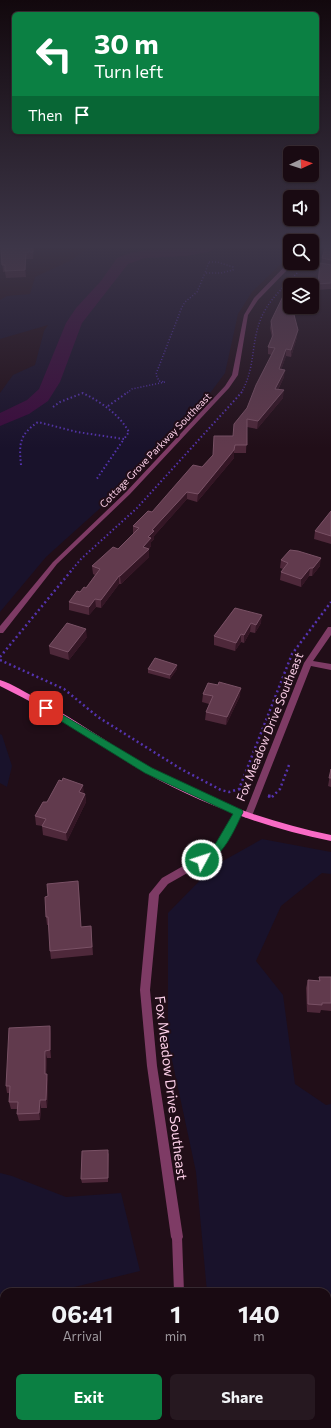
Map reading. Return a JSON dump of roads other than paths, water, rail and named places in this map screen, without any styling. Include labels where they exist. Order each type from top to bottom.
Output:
[{"type":"main road","points":[[0,683],[21,693],[84,730],[148,771],[243,814],[297,830],[331,838]]},
{"type":"street","name":"Cottage Grove Parkway Southeast","points":[[0,631],[55,563],[128,493],[227,387],[235,375],[246,315]]},
{"type":"street","name":"Fox Meadow Drive Southeast","points":[[177,1237],[152,1066],[145,990],[154,894],[165,881],[202,860],[220,845],[243,814],[308,663],[331,629]]},
{"type":"street","points":[[308,663],[331,667]]},
{"type":"lane","points":[[177,1237],[179,1288]]},
{"type":"waterway","points":[[0,420],[28,407],[42,397],[52,382],[74,323],[80,315]]}]
